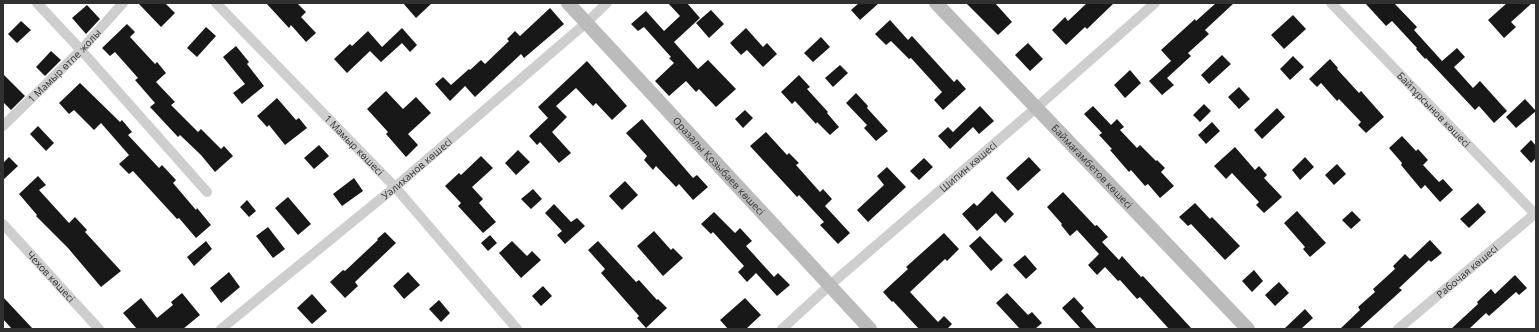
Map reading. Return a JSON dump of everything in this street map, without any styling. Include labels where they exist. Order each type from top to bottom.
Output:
[{"type":"main road","name":"Оразалы Қозыбаев көшесі","points":[[568,3],[870,329]]},
{"type":"main road","name":"Баймағамбетов көшесі","points":[[936,3],[1248,329]]},
{"type":"street","points":[[37,3],[81,50],[207,192]]},
{"type":"street","name":"1 Мамыр өтпе жолы","points":[[3,126],[81,50],[123,3]]},
{"type":"street","name":"1 Мамыр көшесі","points":[[216,3],[395,187],[517,329]]},
{"type":"street","name":"Уәлиханов көшесі","points":[[222,329],[395,187],[586,23],[607,3]]},
{"type":"street","name":"Шипин көшесі","points":[[782,329],[830,285],[1036,108],[1155,3]]},
{"type":"street","name":"Байтұрсынов көшесі","points":[[1332,3],[1536,214]]},
{"type":"street","name":"Рабочая көшесі","points":[[1398,329],[1536,214]]},
{"type":"street","name":"Чехов көшесі","points":[[3,224],[99,329]]},
{"type":"building","points":[[138,3],[165,3],[175,13],[161,27]]},
{"type":"building","points":[[266,3],[297,3],[306,12],[301,17],[316,33],[306,42],[291,25],[289,28]]},
{"type":"building","points":[[403,3],[432,3],[416,18]]},
{"type":"building","points":[[668,3],[687,3],[700,18],[674,42],[698,69],[708,60],[736,89],[716,107],[699,89],[696,92],[686,81],[669,96],[655,81],[674,63],[669,58],[671,57],[644,27],[638,31],[631,24],[646,11],[664,31],[680,16]]},
{"type":"building","points":[[859,3],[879,3],[860,20],[851,10]]},
{"type":"building","points":[[966,3],[995,3],[1012,22],[998,35]]},
{"type":"building","points":[[1087,3],[1114,3],[1087,29],[1085,27],[1066,45],[1052,30],[1065,17],[1068,21]]},
{"type":"building","points":[[1216,3],[1234,3],[1205,30],[1209,34],[1188,53],[1191,56],[1167,78],[1174,85],[1162,95],[1149,81],[1171,61],[1161,50],[1195,19],[1196,21]]},
{"type":"building","points":[[1365,3],[1394,3],[1417,27],[1414,30],[1442,61],[1457,48],[1465,57],[1454,67],[1473,88],[1480,81],[1507,111],[1494,123],[1479,106],[1475,110],[1426,58],[1425,59],[1392,21],[1386,26]]},
{"type":"building","points":[[1507,3],[1532,3],[1511,22],[1516,27],[1504,38],[1488,20]]},
{"type":"building","points":[[87,5],[100,19],[86,34],[72,18]]},
{"type":"building","points":[[550,8],[564,24],[524,58],[521,54],[475,97],[465,86],[450,101],[435,84],[443,77],[451,85],[481,60],[485,64],[509,41],[507,39],[515,31],[520,36]]},
{"type":"building","points":[[711,10],[724,24],[709,38],[696,23]]},
{"type":"building","points":[[1293,15],[1306,29],[1284,49],[1271,35]]},
{"type":"building","points":[[890,20],[908,40],[912,36],[954,82],[957,79],[966,89],[943,110],[934,100],[942,92],[911,58],[909,59],[891,41],[886,45],[875,34]]},
{"type":"building","points":[[21,21],[31,30],[17,43],[8,34]]},
{"type":"building","points":[[127,24],[135,32],[130,37],[155,64],[157,62],[166,73],[156,82],[175,102],[171,105],[198,132],[201,129],[221,149],[224,146],[233,156],[215,172],[201,155],[180,135],[178,137],[150,107],[155,103],[135,80],[138,78],[115,52],[110,56],[102,48]]},
{"type":"building","points":[[206,27],[216,36],[197,57],[187,48]]},
{"type":"building","points":[[402,28],[417,45],[410,52],[402,43],[381,62],[370,51],[347,73],[334,59],[350,44],[352,46],[368,31],[382,47]]},
{"type":"building","points":[[746,28],[763,47],[767,43],[777,54],[763,67],[747,50],[741,55],[730,43]]},
{"type":"building","points":[[821,37],[830,47],[813,62],[804,53]]},
{"type":"building","points":[[1028,43],[1043,59],[1030,71],[1015,55]]},
{"type":"building","points":[[236,46],[249,62],[247,64],[264,86],[242,104],[233,93],[245,84],[223,57]]},
{"type":"building","points":[[51,51],[61,60],[45,76],[36,67]]},
{"type":"building","points":[[1222,55],[1231,64],[1209,84],[1201,75]]},
{"type":"building","points":[[1293,56],[1304,67],[1290,80],[1280,69]]},
{"type":"building","points":[[1330,59],[1359,93],[1361,91],[1384,117],[1366,133],[1358,125],[1361,122],[1339,99],[1337,101],[1321,83],[1317,87],[1309,79]]},
{"type":"building","points":[[587,61],[627,106],[612,120],[596,103],[593,106],[576,88],[556,106],[567,117],[552,132],[571,153],[559,163],[540,142],[537,145],[529,136],[548,118],[538,107]]},
{"type":"building","points":[[840,65],[848,73],[833,87],[825,78]]},
{"type":"building","points":[[1130,70],[1141,83],[1125,98],[1114,85]]},
{"type":"building","points":[[3,74],[25,96],[11,110],[3,102]]},
{"type":"building","points":[[799,75],[810,87],[807,89],[828,112],[827,113],[839,127],[830,135],[817,122],[816,124],[795,101],[792,104],[781,92]]},
{"type":"building","points":[[80,83],[120,122],[122,120],[132,132],[128,135],[159,168],[162,165],[176,180],[173,183],[211,225],[196,238],[179,218],[177,219],[133,171],[129,174],[119,164],[129,155],[101,123],[94,130],[74,110],[69,114],[59,103]]},
{"type":"building","points":[[1239,87],[1250,99],[1239,109],[1228,97]]},
{"type":"building","points":[[386,91],[403,109],[416,97],[431,113],[408,134],[418,145],[406,157],[386,134],[388,132],[367,109]]},
{"type":"building","points":[[856,93],[868,106],[867,108],[888,131],[876,141],[864,128],[867,125],[846,103]]},
{"type":"building","points":[[277,98],[296,120],[299,118],[307,128],[285,145],[269,125],[267,127],[257,116]]},
{"type":"building","points":[[1525,99],[1536,111],[1516,128],[1506,117]]},
{"type":"building","points":[[1204,104],[1211,111],[1200,122],[1193,115]]},
{"type":"building","points":[[980,106],[994,121],[979,134],[973,127],[950,149],[938,136],[948,127],[953,132]]},
{"type":"building","points":[[1093,106],[1111,125],[1117,119],[1124,127],[1120,130],[1137,148],[1140,145],[1165,168],[1161,172],[1174,186],[1160,198],[1148,184],[1145,186],[1131,170],[1129,172],[1110,150],[1112,149],[1099,135],[1102,133],[1084,114]]},
{"type":"building","points":[[1277,108],[1285,117],[1262,139],[1254,130]]},
{"type":"building","points":[[745,110],[753,118],[743,128],[735,119]]},
{"type":"building","points":[[642,119],[693,178],[697,175],[708,187],[693,200],[679,184],[676,187],[656,166],[653,170],[644,160],[647,156],[626,133]]},
{"type":"building","points":[[1212,122],[1220,131],[1206,144],[1198,135]]},
{"type":"building","points":[[38,126],[54,143],[46,151],[30,134]]},
{"type":"building","points":[[766,132],[787,155],[789,153],[799,163],[796,165],[820,192],[823,189],[832,199],[825,206],[850,233],[838,244],[820,225],[824,222],[799,195],[797,197],[750,146]]},
{"type":"building","points":[[1402,136],[1416,151],[1418,149],[1428,160],[1423,165],[1439,182],[1443,179],[1453,190],[1440,202],[1425,185],[1421,189],[1389,148]]},
{"type":"building","points":[[1531,140],[1536,146],[1536,158],[1531,163],[1520,151]]},
{"type":"building","points":[[319,145],[329,156],[314,169],[304,158]]},
{"type":"building","points":[[1235,147],[1255,170],[1259,166],[1267,175],[1264,178],[1282,197],[1264,213],[1256,205],[1259,202],[1232,173],[1226,179],[1214,166]]},
{"type":"building","points":[[518,150],[530,162],[516,175],[505,163]]},
{"type":"building","points":[[481,156],[493,168],[472,187],[483,199],[479,203],[496,222],[483,233],[458,206],[461,203],[445,186],[459,173],[461,175]]},
{"type":"building","points":[[9,157],[18,166],[3,180],[3,163]]},
{"type":"building","points":[[1029,157],[1041,170],[1018,191],[1006,178]]},
{"type":"building","points":[[1305,157],[1314,167],[1300,180],[1292,170]]},
{"type":"building","points":[[924,158],[933,167],[919,180],[910,171]]},
{"type":"building","points":[[1337,164],[1346,174],[1334,185],[1325,175]]},
{"type":"building","points":[[887,167],[906,187],[868,222],[857,210],[884,185],[877,176]]},
{"type":"building","points":[[38,176],[46,185],[39,190],[69,223],[75,217],[87,230],[85,232],[121,271],[101,287],[68,248],[36,216],[37,215],[19,194]]},
{"type":"building","points":[[354,178],[363,191],[342,206],[333,194]]},
{"type":"building","points":[[625,181],[638,195],[622,210],[609,196]]},
{"type":"building","points":[[533,189],[542,199],[531,209],[521,199]]},
{"type":"building","points":[[992,191],[1014,214],[1005,223],[996,213],[977,231],[962,214],[974,203],[977,206]]},
{"type":"building","points":[[1063,192],[1095,226],[1097,225],[1108,237],[1102,242],[1119,260],[1122,256],[1141,277],[1143,276],[1192,329],[1169,329],[1140,297],[1137,299],[1120,280],[1118,281],[1105,267],[1097,275],[1088,265],[1099,254],[1077,230],[1070,236],[1047,207]]},
{"type":"building","points":[[288,197],[311,224],[298,235],[275,208]]},
{"type":"building","points":[[247,200],[256,211],[249,217],[240,207]]},
{"type":"building","points":[[1195,203],[1210,219],[1212,217],[1240,246],[1225,260],[1191,224],[1188,226],[1179,217]]},
{"type":"building","points":[[1478,203],[1486,212],[1469,228],[1460,219]]},
{"type":"building","points":[[554,204],[571,222],[577,218],[585,226],[565,244],[557,235],[562,231],[545,213]]},
{"type":"building","points":[[1297,211],[1326,243],[1310,257],[1303,249],[1305,247],[1284,223]]},
{"type":"building","points":[[1352,211],[1361,220],[1351,229],[1342,220]]},
{"type":"building","points":[[714,212],[735,233],[740,228],[752,241],[746,246],[774,277],[778,273],[790,285],[777,296],[756,273],[747,282],[738,272],[744,266],[713,232],[711,234],[701,224]]},
{"type":"building","points":[[268,227],[285,249],[273,258],[256,236]]},
{"type":"building","points":[[654,231],[671,250],[673,248],[683,258],[663,276],[637,246]]},
{"type":"building","points":[[385,232],[396,243],[355,282],[358,286],[345,298],[330,282],[343,270],[345,271]]},
{"type":"building","points":[[944,233],[959,249],[947,261],[945,259],[910,292],[938,322],[944,316],[952,324],[947,329],[919,329],[883,292],[908,269],[906,267]]},
{"type":"building","points":[[490,235],[497,243],[488,251],[481,243]]},
{"type":"building","points":[[980,236],[1003,260],[991,271],[969,246]]},
{"type":"building","points":[[1430,240],[1442,253],[1431,262],[1429,260],[1399,288],[1402,290],[1359,329],[1340,329],[1360,310],[1358,307],[1375,292],[1373,289],[1395,269],[1393,266],[1405,254],[1410,259]]},
{"type":"building","points":[[206,241],[212,249],[194,266],[187,257]]},
{"type":"building","points":[[512,241],[527,256],[532,251],[541,260],[521,278],[499,253]]},
{"type":"building","points":[[598,241],[636,282],[639,280],[657,300],[658,299],[667,308],[646,328],[637,318],[639,316],[601,273],[605,269],[588,250]]},
{"type":"building","points":[[1025,255],[1037,269],[1026,279],[1013,265]]},
{"type":"building","points":[[1254,270],[1263,281],[1252,292],[1242,281]]},
{"type":"building","points":[[229,272],[240,287],[221,303],[210,288]]},
{"type":"building","points":[[408,272],[420,285],[404,299],[393,286]]},
{"type":"building","points":[[1515,275],[1527,288],[1519,295],[1516,292],[1489,316],[1486,313],[1469,329],[1451,329],[1478,304],[1477,302],[1491,289],[1495,294]]},
{"type":"building","points":[[1279,282],[1289,293],[1275,306],[1265,295]]},
{"type":"building","points":[[543,286],[552,296],[541,306],[532,296]]},
{"type":"building","points":[[182,293],[200,315],[183,329],[137,329],[123,313],[141,298],[157,318],[173,305],[171,302]]},
{"type":"building","points":[[1007,293],[1028,315],[1032,312],[1042,323],[1035,329],[1020,329],[996,303]]},
{"type":"building","points":[[312,294],[327,311],[312,324],[297,308]]},
{"type":"building","points":[[3,297],[33,329],[12,329],[3,319]]},
{"type":"building","points":[[1074,297],[1084,308],[1081,311],[1097,329],[1081,329],[1062,308]]},
{"type":"building","points":[[745,298],[761,315],[746,329],[728,329],[720,320]]},
{"type":"building","points":[[439,300],[450,313],[441,322],[429,309]]},
{"type":"building","points":[[1305,309],[1313,318],[1301,329],[1284,329]]}]
